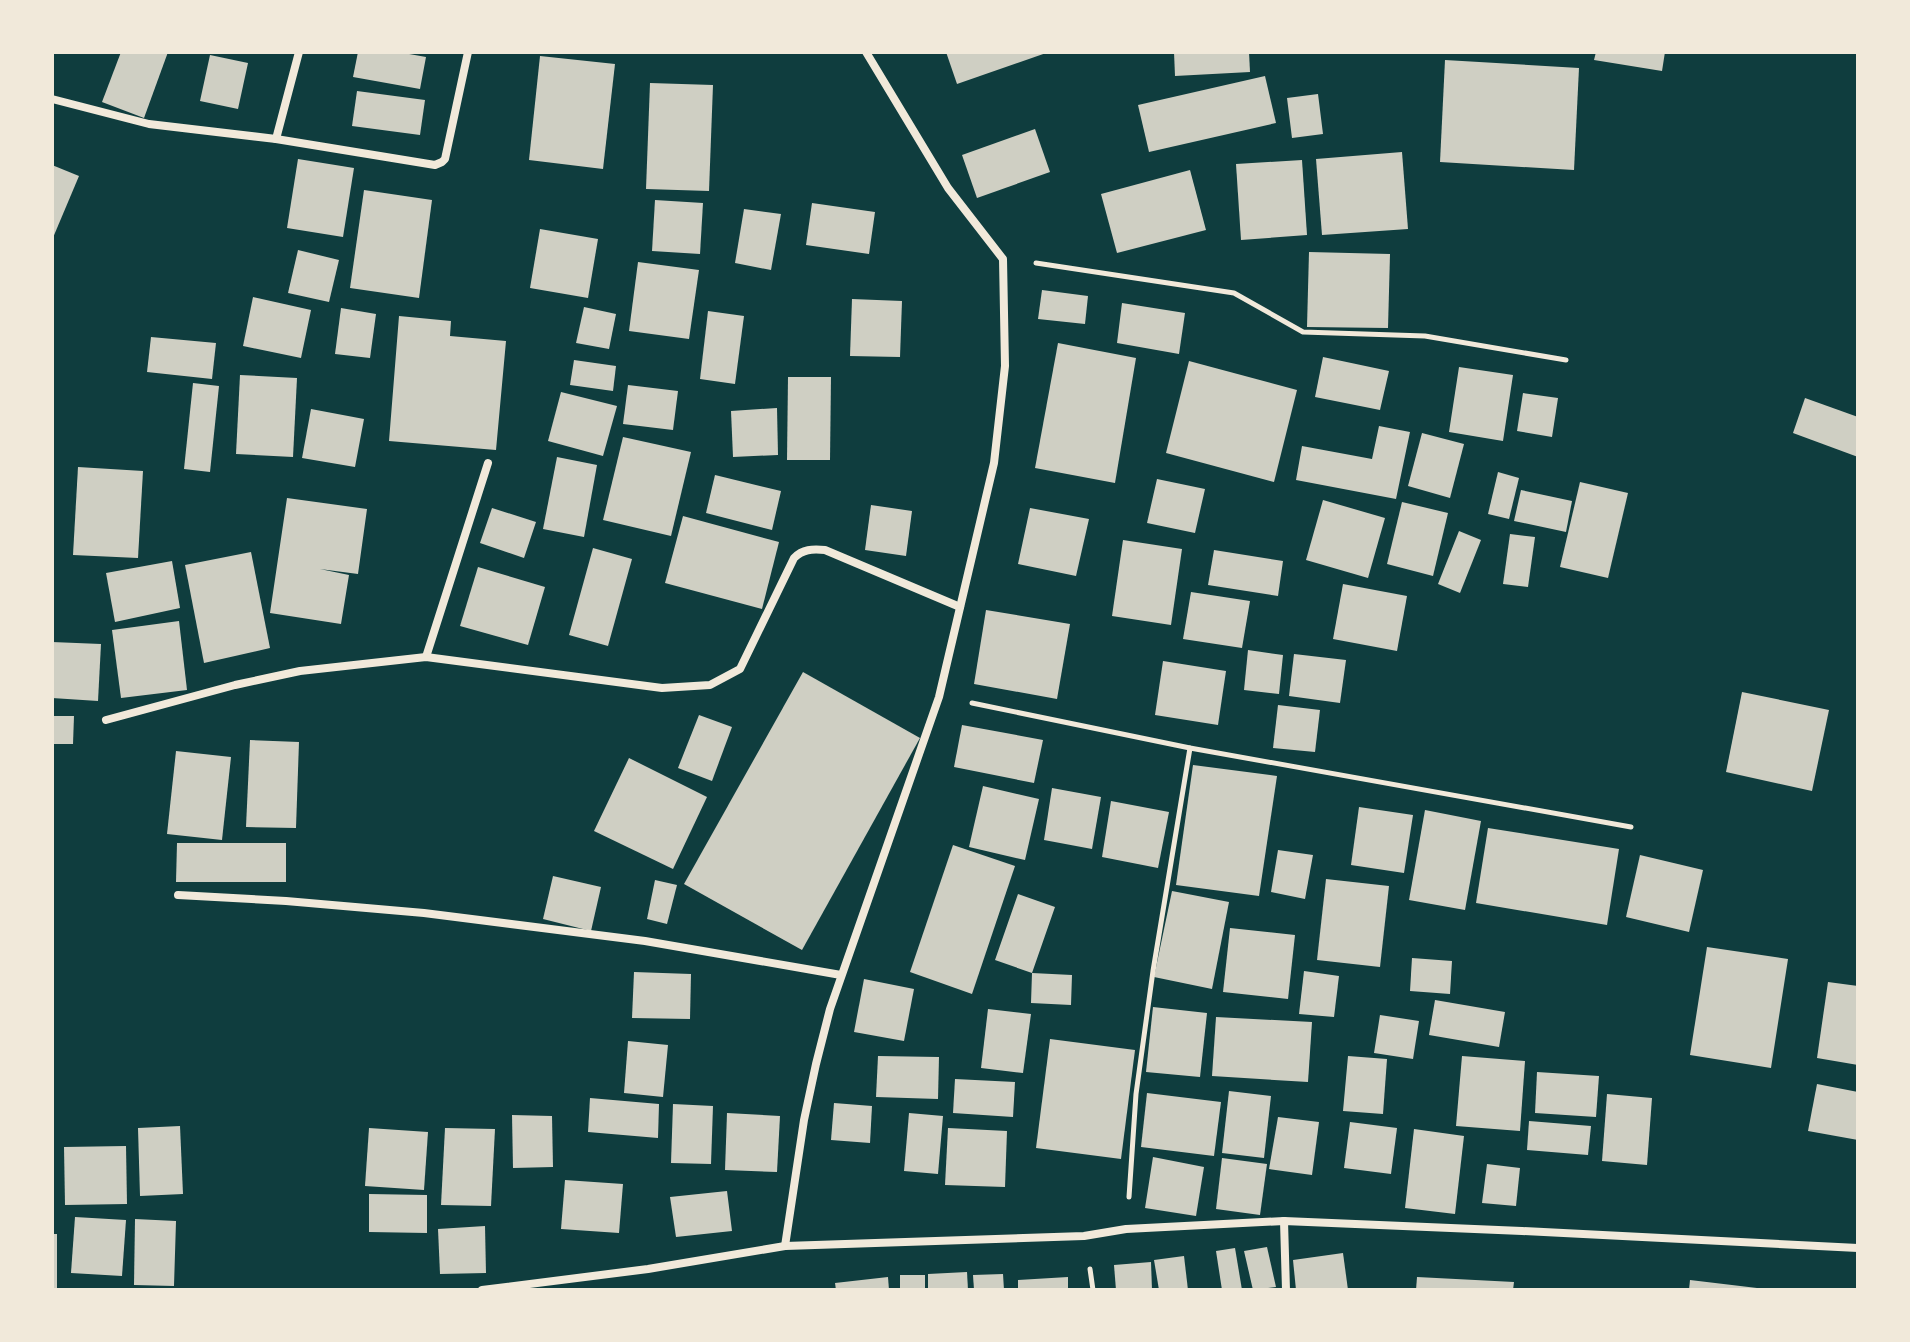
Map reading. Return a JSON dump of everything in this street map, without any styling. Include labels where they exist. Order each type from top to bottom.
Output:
[{"type":"street","points":[[276,139],[299,52]]},
{"type":"street","points":[[52,99],[149,124],[276,139],[435,165],[445,159],[468,52]]},
{"type":"street","points":[[785,1246],[802,1134],[830,1009],[939,697],[994,463],[1005,366],[1003,259],[948,188],[866,52]]},
{"type":"street","points":[[426,657],[488,463]]},
{"type":"street","points":[[106,720],[300,671],[426,657],[662,688],[710,685],[740,669],[794,558],[800,552],[813,549],[825,550],[960,607]]},
{"type":"street","points":[[178,895],[424,913],[645,941],[841,975]]},
{"type":"street","points":[[1284,1221],[1286,1290]]},
{"type":"street","points":[[482,1290],[648,1269],[785,1246],[1084,1236],[1126,1229],[1284,1221],[1858,1248]]},
{"type":"path","points":[[1003,259],[1234,293],[1303,332],[1425,336],[1566,360]]},
{"type":"path","points":[[939,697],[1190,748],[1631,827]]},
{"type":"path","points":[[1126,1229],[1136,1094],[1190,748]]},
{"type":"building","points":[[121,52],[168,52],[144,118],[102,102]]},
{"type":"building","points":[[358,52],[398,52],[426,57],[420,89],[353,77]]},
{"type":"building","points":[[946,52],[1049,52],[957,84]]},
{"type":"building","points":[[1174,52],[1249,52],[1250,72],[1175,76]]},
{"type":"building","points":[[1596,52],[1665,52],[1662,71],[1594,60]]},
{"type":"building","points":[[210,55],[248,63],[238,109],[200,101]]},
{"type":"building","points":[[540,56],[615,64],[603,169],[529,160]]},
{"type":"building","points":[[1445,60],[1579,68],[1574,170],[1440,162]]},
{"type":"building","points":[[1265,76],[1276,123],[1149,152],[1138,105]]},
{"type":"building","points":[[650,83],[713,85],[709,191],[646,189]]},
{"type":"building","points":[[357,91],[425,100],[420,135],[352,126]]},
{"type":"building","points":[[1318,94],[1323,134],[1292,138],[1287,98]]},
{"type":"building","points":[[1035,129],[1050,172],[977,198],[962,155]]},
{"type":"building","points":[[1402,152],[1408,229],[1322,235],[1316,159]]},
{"type":"building","points":[[298,159],[354,168],[343,237],[287,228]]},
{"type":"building","points":[[1302,160],[1307,235],[1241,240],[1236,164]]},
{"type":"building","points":[[52,165],[79,176],[52,240]]},
{"type":"building","points":[[1190,170],[1206,230],[1117,253],[1101,194]]},
{"type":"building","points":[[364,190],[432,200],[419,298],[350,288]]},
{"type":"building","points":[[655,200],[703,203],[700,254],[652,251]]},
{"type":"building","points":[[812,203],[875,212],[869,254],[806,245]]},
{"type":"building","points":[[744,209],[781,214],[771,270],[735,263]]},
{"type":"building","points":[[540,229],[598,239],[588,298],[530,288]]},
{"type":"building","points":[[298,250],[339,260],[329,302],[288,293]]},
{"type":"building","points":[[1309,252],[1390,254],[1388,328],[1307,327]]},
{"type":"building","points":[[638,262],[699,270],[689,339],[629,331]]},
{"type":"building","points":[[1042,290],[1088,296],[1085,324],[1038,319]]},
{"type":"building","points":[[253,297],[311,310],[301,358],[243,346]]},
{"type":"building","points":[[852,299],[902,301],[900,357],[850,356]]},
{"type":"building","points":[[1122,303],[1185,313],[1179,354],[1117,343]]},
{"type":"building","points":[[584,307],[616,314],[609,349],[576,343]]},
{"type":"building","points":[[341,308],[376,314],[370,358],[335,354]]},
{"type":"building","points":[[708,311],[744,316],[735,384],[700,379]]},
{"type":"building","points":[[399,316],[451,321],[450,336],[506,341],[496,450],[389,441]]},
{"type":"building","points":[[151,337],[216,343],[212,379],[147,372]]},
{"type":"building","points":[[1058,343],[1136,358],[1115,483],[1035,468]]},
{"type":"building","points":[[1323,357],[1389,371],[1380,410],[1315,397]]},
{"type":"building","points":[[574,360],[616,366],[613,391],[570,385]]},
{"type":"building","points":[[1189,361],[1297,390],[1274,482],[1166,453]]},
{"type":"building","points":[[1459,367],[1513,375],[1503,441],[1449,432]]},
{"type":"building","points":[[240,375],[297,378],[293,457],[236,454]]},
{"type":"building","points":[[788,377],[831,377],[830,460],[787,460]]},
{"type":"building","points":[[193,383],[219,386],[210,472],[184,469]]},
{"type":"building","points":[[628,385],[678,391],[673,430],[623,424]]},
{"type":"building","points":[[561,392],[617,406],[603,456],[548,441]]},
{"type":"building","points":[[1523,393],[1558,398],[1552,437],[1517,431]]},
{"type":"building","points":[[1805,398],[1858,417],[1858,457],[1793,433]]},
{"type":"building","points":[[777,408],[778,455],[733,457],[731,411]]},
{"type":"building","points":[[311,409],[364,419],[355,467],[302,458]]},
{"type":"building","points":[[1379,426],[1410,432],[1396,499],[1296,480],[1302,446],[1372,459]]},
{"type":"building","points":[[1422,433],[1464,444],[1450,498],[1408,486]]},
{"type":"building","points":[[623,437],[691,452],[671,536],[603,520]]},
{"type":"building","points":[[557,457],[597,465],[584,537],[543,529]]},
{"type":"building","points":[[78,467],[143,471],[138,558],[73,555]]},
{"type":"building","points":[[1498,472],[1519,478],[1509,519],[1488,514]]},
{"type":"building","points":[[715,475],[781,491],[772,530],[706,513]]},
{"type":"building","points":[[1157,479],[1205,489],[1195,533],[1147,523]]},
{"type":"building","points":[[1580,482],[1628,493],[1608,578],[1560,567]]},
{"type":"building","points":[[1521,490],[1572,501],[1566,532],[1514,521]]},
{"type":"building","points":[[287,498],[367,509],[358,574],[320,569],[349,575],[341,624],[270,613]]},
{"type":"building","points":[[1323,500],[1385,518],[1368,578],[1306,560]]},
{"type":"building","points":[[1402,502],[1448,513],[1433,576],[1387,564]]},
{"type":"building","points":[[871,505],[912,511],[906,556],[865,550]]},
{"type":"building","points":[[492,508],[536,522],[524,558],[480,543]]},
{"type":"building","points":[[1030,508],[1089,519],[1076,576],[1018,564]]},
{"type":"building","points":[[683,516],[779,542],[762,609],[665,583]]},
{"type":"building","points":[[1459,531],[1481,540],[1460,593],[1438,584]]},
{"type":"building","points":[[1510,534],[1535,537],[1528,587],[1503,584]]},
{"type":"building","points":[[1123,540],[1182,549],[1171,625],[1112,616]]},
{"type":"building","points":[[593,548],[632,559],[608,646],[569,635]]},
{"type":"building","points":[[1214,550],[1283,561],[1278,596],[1208,585]]},
{"type":"building","points":[[251,552],[270,648],[204,663],[185,565]]},
{"type":"building","points":[[172,561],[180,608],[115,622],[106,573]]},
{"type":"building","points":[[478,567],[545,587],[528,645],[460,626]]},
{"type":"building","points":[[1343,584],[1407,596],[1397,651],[1333,639]]},
{"type":"building","points":[[1191,592],[1250,601],[1242,648],[1183,639]]},
{"type":"building","points":[[986,610],[1070,624],[1057,699],[974,684]]},
{"type":"building","points":[[179,621],[187,690],[121,698],[112,630]]},
{"type":"building","points":[[52,642],[101,644],[98,701],[52,698]]},
{"type":"building","points":[[1248,650],[1283,655],[1279,694],[1244,690]]},
{"type":"building","points":[[1294,654],[1346,660],[1340,703],[1289,696]]},
{"type":"building","points":[[1163,661],[1226,671],[1218,725],[1155,715]]},
{"type":"building","points":[[803,672],[920,738],[802,950],[684,884]]},
{"type":"building","points":[[1742,692],[1829,710],[1812,791],[1726,772]]},
{"type":"building","points":[[1278,705],[1320,710],[1315,752],[1273,748]]},
{"type":"building","points":[[699,715],[732,727],[712,781],[678,768]]},
{"type":"building","points":[[52,716],[74,716],[73,744],[52,744]]},
{"type":"building","points":[[962,725],[1043,740],[1034,783],[954,767]]},
{"type":"building","points":[[250,740],[299,742],[296,828],[246,827]]},
{"type":"building","points":[[176,751],[231,757],[222,840],[167,834]]},
{"type":"building","points":[[629,758],[707,797],[673,869],[594,831]]},
{"type":"building","points":[[1193,765],[1277,776],[1259,896],[1176,885]]},
{"type":"building","points":[[983,786],[1039,799],[1025,860],[969,847]]},
{"type":"building","points":[[1052,788],[1101,797],[1092,849],[1044,840]]},
{"type":"building","points":[[1111,801],[1169,812],[1158,868],[1102,857]]},
{"type":"building","points":[[1359,807],[1413,815],[1404,873],[1351,865]]},
{"type":"building","points":[[1425,810],[1481,821],[1465,910],[1409,900]]},
{"type":"building","points":[[1488,828],[1619,849],[1607,925],[1476,903]]},
{"type":"building","points":[[177,843],[286,843],[286,882],[176,882]]},
{"type":"building","points":[[953,845],[1015,866],[972,994],[910,972]]},
{"type":"building","points":[[1278,850],[1313,855],[1305,899],[1271,892]]},
{"type":"building","points":[[1640,855],[1703,870],[1689,932],[1626,917]]},
{"type":"building","points":[[553,876],[601,887],[591,931],[543,919]]},
{"type":"building","points":[[1326,879],[1389,886],[1380,967],[1317,960]]},
{"type":"building","points":[[655,880],[677,885],[667,924],[647,919]]},
{"type":"building","points":[[1172,891],[1229,902],[1212,989],[1154,977]]},
{"type":"building","points":[[1018,894],[1055,907],[1032,973],[995,960]]},
{"type":"building","points":[[1230,928],[1295,935],[1288,999],[1223,992]]},
{"type":"building","points":[[1707,947],[1788,959],[1771,1068],[1690,1055]]},
{"type":"building","points":[[1412,958],[1452,961],[1450,994],[1410,991]]},
{"type":"building","points":[[1304,971],[1339,976],[1334,1017],[1299,1014]]},
{"type":"building","points":[[634,972],[691,974],[690,1019],[632,1018]]},
{"type":"building","points":[[1032,973],[1072,975],[1071,1005],[1031,1003]]},
{"type":"building","points":[[864,979],[914,989],[904,1041],[854,1032]]},
{"type":"building","points":[[1828,982],[1858,986],[1858,1065],[1817,1058]]},
{"type":"building","points":[[1435,1000],[1505,1012],[1499,1047],[1429,1035]]},
{"type":"building","points":[[1153,1007],[1207,1013],[1200,1077],[1146,1072]]},
{"type":"building","points":[[988,1009],[1031,1014],[1023,1073],[981,1068]]},
{"type":"building","points":[[1380,1015],[1419,1021],[1413,1059],[1374,1053]]},
{"type":"building","points":[[1216,1017],[1312,1022],[1308,1082],[1212,1076]]},
{"type":"building","points":[[1050,1039],[1135,1050],[1121,1159],[1036,1148]]},
{"type":"building","points":[[628,1041],[668,1045],[663,1097],[624,1093]]},
{"type":"building","points":[[878,1056],[939,1057],[938,1099],[876,1097]]},
{"type":"building","points":[[1348,1056],[1387,1059],[1383,1114],[1343,1111]]},
{"type":"building","points":[[1462,1056],[1525,1061],[1520,1131],[1456,1126]]},
{"type":"building","points":[[1537,1072],[1599,1076],[1596,1117],[1535,1113]]},
{"type":"building","points":[[955,1079],[1015,1082],[1013,1117],[953,1113]]},
{"type":"building","points":[[1817,1084],[1858,1092],[1858,1140],[1808,1131]]},
{"type":"building","points":[[1229,1091],[1271,1096],[1264,1158],[1222,1153]]},
{"type":"building","points":[[1147,1093],[1221,1102],[1214,1156],[1141,1147]]},
{"type":"building","points":[[1607,1094],[1652,1098],[1647,1165],[1602,1161]]},
{"type":"building","points":[[590,1098],[659,1104],[658,1138],[588,1132]]},
{"type":"building","points":[[834,1103],[872,1106],[870,1143],[831,1140]]},
{"type":"building","points":[[673,1104],[713,1106],[711,1164],[671,1163]]},
{"type":"building","points":[[727,1113],[780,1116],[777,1172],[725,1170]]},
{"type":"building","points":[[909,1113],[943,1116],[938,1174],[904,1171]]},
{"type":"building","points":[[512,1115],[552,1116],[553,1167],[513,1168]]},
{"type":"building","points":[[1278,1117],[1319,1122],[1312,1175],[1269,1169]]},
{"type":"building","points":[[1529,1121],[1591,1126],[1588,1155],[1527,1150]]},
{"type":"building","points":[[1350,1122],[1397,1128],[1391,1174],[1344,1168]]},
{"type":"building","points":[[180,1126],[183,1194],[140,1196],[138,1128]]},
{"type":"building","points":[[369,1128],[428,1132],[424,1190],[365,1186]]},
{"type":"building","points":[[445,1128],[495,1129],[491,1206],[441,1205]]},
{"type":"building","points":[[948,1128],[1007,1131],[1005,1187],[945,1185]]},
{"type":"building","points":[[1414,1129],[1464,1136],[1455,1214],[1405,1208]]},
{"type":"building","points":[[126,1146],[127,1204],[65,1205],[64,1147]]},
{"type":"building","points":[[1153,1157],[1204,1167],[1196,1216],[1145,1208]]},
{"type":"building","points":[[1222,1158],[1267,1164],[1260,1215],[1216,1209]]},
{"type":"building","points":[[1487,1164],[1520,1168],[1516,1206],[1482,1203]]},
{"type":"building","points":[[565,1180],[623,1184],[619,1233],[561,1229]]},
{"type":"building","points":[[727,1191],[732,1231],[676,1237],[670,1197]]},
{"type":"building","points":[[369,1194],[427,1195],[427,1233],[369,1232]]},
{"type":"building","points":[[75,1217],[126,1220],[122,1276],[71,1273]]},
{"type":"building","points":[[135,1219],[176,1221],[174,1286],[134,1285]]},
{"type":"building","points":[[485,1226],[486,1273],[440,1274],[438,1229]]},
{"type":"building","points":[[52,1234],[57,1234],[57,1290],[52,1290]]},
{"type":"building","points":[[1267,1247],[1276,1287],[1253,1290],[1244,1251]]},
{"type":"building","points":[[1235,1248],[1242,1290],[1222,1290],[1216,1251]]},
{"type":"building","points":[[1343,1253],[1348,1290],[1296,1290],[1293,1260]]},
{"type":"building","points":[[1184,1256],[1188,1290],[1159,1290],[1154,1260]]},
{"type":"building","points":[[1151,1262],[1152,1290],[1116,1290],[1114,1265]]},
{"type":"building","points":[[967,1272],[968,1290],[928,1290],[928,1274]]},
{"type":"building","points":[[1003,1274],[1004,1290],[974,1290],[973,1275]]},
{"type":"building","points":[[900,1275],[925,1275],[925,1290],[900,1290]]},
{"type":"building","points":[[888,1277],[889,1290],[836,1290],[835,1283]]},
{"type":"building","points":[[1068,1277],[1068,1290],[1018,1290],[1018,1280]]},
{"type":"building","points":[[1417,1277],[1514,1282],[1513,1290],[1416,1290]]},
{"type":"building","points":[[1690,1280],[1757,1288],[1757,1290],[1689,1290]]}]
